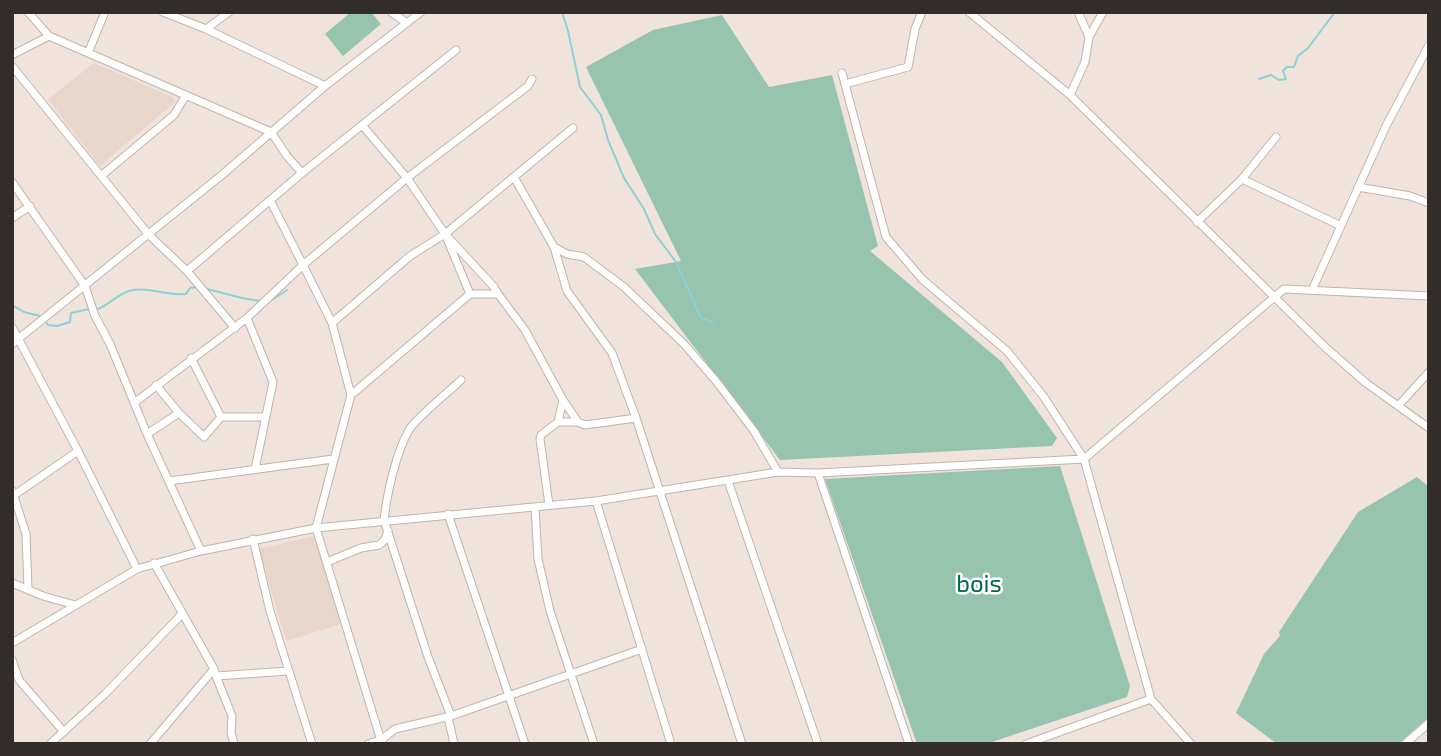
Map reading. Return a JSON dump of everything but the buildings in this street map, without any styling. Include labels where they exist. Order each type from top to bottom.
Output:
[{"type":"street","points":[[28,12],[49,36],[271,132],[302,173]]},
{"type":"street","points":[[88,53],[105,12]]},
{"type":"street","points":[[163,12],[206,29],[325,86]]},
{"type":"street","points":[[206,29],[229,12]]},
{"type":"street","points":[[391,12],[407,23]]},
{"type":"street","points":[[16,341],[149,235],[325,86],[421,12]]},
{"type":"street","points":[[845,84],[908,68],[915,29],[922,12]]},
{"type":"street","points":[[969,12],[1070,95],[1325,347],[1366,383],[1429,428]]},
{"type":"street","points":[[1077,12],[1089,37]]},
{"type":"street","points":[[1070,95],[1085,62],[1089,37],[1103,12]]},
{"type":"street","points":[[12,55],[49,36]]},
{"type":"street","points":[[1312,290],[1386,127],[1429,45]]},
{"type":"street","points":[[187,271],[302,173],[456,50]]},
{"type":"street","points":[[12,66],[149,235],[187,271],[235,328]]},
{"type":"street","points":[[842,73],[886,237],[923,280],[1007,351],[1044,397],[1084,459],[1151,699],[1191,744]]},
{"type":"street","points":[[134,403],[191,358],[235,328],[303,265],[407,178],[522,91],[532,79]]},
{"type":"street","points":[[101,176],[174,115],[186,95]]},
{"type":"street","points":[[362,125],[407,178],[445,234],[494,287],[525,330],[578,422]]},
{"type":"street","points":[[332,323],[410,256],[445,234],[573,128]]},
{"type":"street","points":[[1197,222],[1242,179],[1276,137]]},
{"type":"street","points":[[514,177],[554,247],[567,291],[612,352],[661,492],[742,744]]},
{"type":"street","points":[[1242,179],[1341,226]]},
{"type":"street","points":[[12,182],[85,286],[147,434],[201,551]]},
{"type":"street","points":[[1358,187],[1429,202]]},
{"type":"street","points":[[271,202],[332,323],[351,395],[316,528],[382,742]]},
{"type":"street","points":[[12,218],[30,206]]},
{"type":"street","points":[[445,234],[470,294]]},
{"type":"street","points":[[554,247],[567,254],[584,257],[624,287],[684,344],[754,431],[778,472]]},
{"type":"street","points":[[12,643],[136,569],[201,551],[316,528],[596,501],[778,472],[818,473],[1084,459],[1284,289],[1429,296]]},
{"type":"street","points":[[351,395],[470,294],[498,294]]},
{"type":"street","points":[[247,318],[273,382],[255,469]]},
{"type":"street","points":[[12,327],[16,341],[78,451],[136,569]]},
{"type":"street","points":[[191,358],[221,417]]},
{"type":"street","points":[[1398,406],[1429,372]]},
{"type":"street","points":[[454,744],[450,717],[384,520],[394,470],[410,429],[461,380]]},
{"type":"street","points":[[156,385],[204,438],[221,417]]},
{"type":"street","points":[[558,422],[563,400]]},
{"type":"street","points":[[147,434],[179,413]]},
{"type":"street","points":[[221,417],[265,417]]},
{"type":"street","points":[[549,505],[541,435],[558,422],[578,422],[585,425],[636,418]]},
{"type":"street","points":[[28,589],[26,534],[13,494],[78,451]]},
{"type":"street","points":[[169,481],[333,459]]},
{"type":"street","points":[[818,473],[909,744]]},
{"type":"street","points":[[727,481],[818,744]]},
{"type":"street","points":[[596,501],[671,744]]},
{"type":"street","points":[[535,508],[538,559],[550,611],[594,744]]},
{"type":"street","points":[[448,514],[525,744]]},
{"type":"street","points":[[327,562],[362,548],[379,545],[388,531]]},
{"type":"street","points":[[253,540],[288,671],[312,744]]},
{"type":"street","points":[[154,563],[215,673],[232,716],[231,733],[234,744]]},
{"type":"street","points":[[12,583],[75,605]]},
{"type":"street","points":[[50,744],[105,694],[182,614]]},
{"type":"street","points":[[368,744],[382,742],[395,729],[450,717],[642,649]]},
{"type":"street","points":[[12,660],[19,680],[64,732]]},
{"type":"street","points":[[150,744],[215,673],[288,671]]},
{"type":"street","points":[[1026,744],[1151,699]]},
{"type":"street","points":[[1405,744],[1429,723]]},
{"type":"shaded area","points":[[94,63],[174,98],[175,102],[100,166],[48,99]]},
{"type":"shaded area","points":[[315,536],[341,624],[286,641],[259,549]]},
{"type":"green space","points":[[351,12],[371,12],[381,24],[343,56],[325,34]]},
{"type":"green space","points":[[722,15],[769,87],[832,75],[878,246],[870,251],[1002,362],[1057,438],[1052,446],[780,460],[635,269],[681,261],[586,67],[653,30]]},
{"type":"green space","name":"bois","points":[[1060,466],[1130,686],[1127,697],[986,744],[917,744],[825,479]]},
{"type":"green space","points":[[1417,477],[1429,487],[1429,717],[1398,744],[1277,744],[1236,713],[1264,654],[1280,636],[1279,632],[1358,512]]},
{"type":"waterway","points":[[562,12],[580,87],[601,115],[624,178],[644,209],[655,234],[676,262],[701,318],[713,322]]},
{"type":"waterway","points":[[1259,79],[1271,75],[1279,80],[1286,79],[1283,71],[1287,67],[1294,67],[1298,56],[1308,48],[1335,12]]},
{"type":"waterway","points":[[95,310],[129,291],[186,294],[190,288],[198,287]]},
{"type":"waterway","points":[[207,289],[262,301]]},
{"type":"waterway","points":[[267,303],[287,290]]},
{"type":"waterway","points":[[12,305],[24,312],[40,316]]},
{"type":"waterway","points":[[44,320],[48,325],[57,326],[70,322],[71,313],[89,309]]}]
